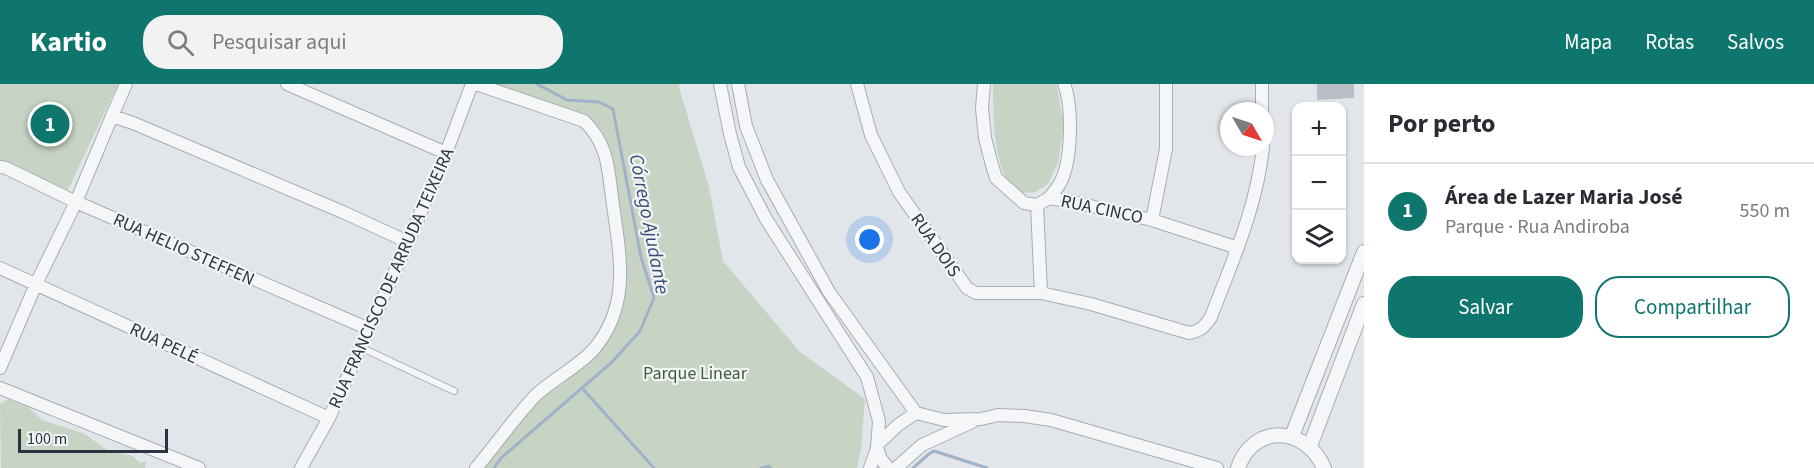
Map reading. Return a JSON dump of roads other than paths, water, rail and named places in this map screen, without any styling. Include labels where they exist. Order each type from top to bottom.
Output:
[{"type":"street","points":[[0,368],[36,284],[117,118],[126,84]]},
{"type":"street","points":[[287,84],[446,153]]},
{"type":"street","points":[[474,84],[584,122],[596,133],[605,153],[621,264],[620,293],[611,323],[594,349],[536,395],[476,468]]},
{"type":"street","name":"RUA FRANCISCO DE ARRUDA TEIXEIRA","points":[[301,468],[329,418],[408,242],[474,84]]},
{"type":"street","points":[[720,84],[739,167],[766,219],[867,376],[879,421],[877,446],[870,468]]},
{"type":"street","points":[[738,84],[746,126],[767,180],[829,292],[916,414],[944,420],[1007,416],[1051,420],[1217,468]]},
{"type":"street","name":"RUA DOIS","points":[[857,84],[871,135],[899,192],[961,282],[976,292],[1041,293],[1091,304],[1175,330],[1197,332],[1211,317],[1238,248]]},
{"type":"street","name":"RUA CINCO","points":[[984,84],[982,108],[985,138],[996,178],[1024,203],[1073,202],[1152,220],[1238,248]]},
{"type":"street","points":[[1041,293],[1043,202],[1061,182],[1071,128],[1064,84]]},
{"type":"street","points":[[1152,220],[1166,149],[1166,84]]},
{"type":"street","points":[[1262,84],[1262,102]]},
{"type":"street","points":[[117,118],[345,213],[408,242]]},
{"type":"street","points":[[1238,248],[1254,198],[1261,156]]},
{"type":"street","name":"RUA HELIO STEFFEN","points":[[0,166],[76,202],[369,329]]},
{"type":"street","points":[[1061,182],[1073,202]]},
{"type":"street","points":[[1292,436],[1364,252]]},
{"type":"street","name":"RUA PELÉ","points":[[0,268],[329,418]]},
{"type":"street","points":[[1310,446],[1364,304]]},
{"type":"street","points":[[0,388],[199,468]]},
{"type":"street","points":[[877,446],[898,425],[916,414]]},
{"type":"street","points":[[896,468],[922,444],[981,418]]},
{"type":"street","points":[[1238,468],[1241,459],[1250,447],[1262,439],[1277,435],[1292,436],[1310,446],[1319,457],[1323,468]]},
{"type":"street","points":[[877,446],[881,459],[888,468]]},
{"type":"lane","points":[[360,347],[454,391]]},
{"type":"waterway","name":"Córrego Ajudante","points":[[494,468],[501,458],[612,362],[640,331],[654,298],[641,257],[613,109],[599,102],[567,100],[537,84]]},
{"type":"waterway","points":[[582,388],[654,468]]},
{"type":"waterway","points":[[913,468],[934,451],[987,468]]},
{"type":"waterway","points":[[761,468],[769,466],[771,468]]},
{"type":"place","name":"Área de Lazer Maria José","points":[[50,124]]},
{"type":"park label","name":"Parque Linear","points":[[695,373]]}]
